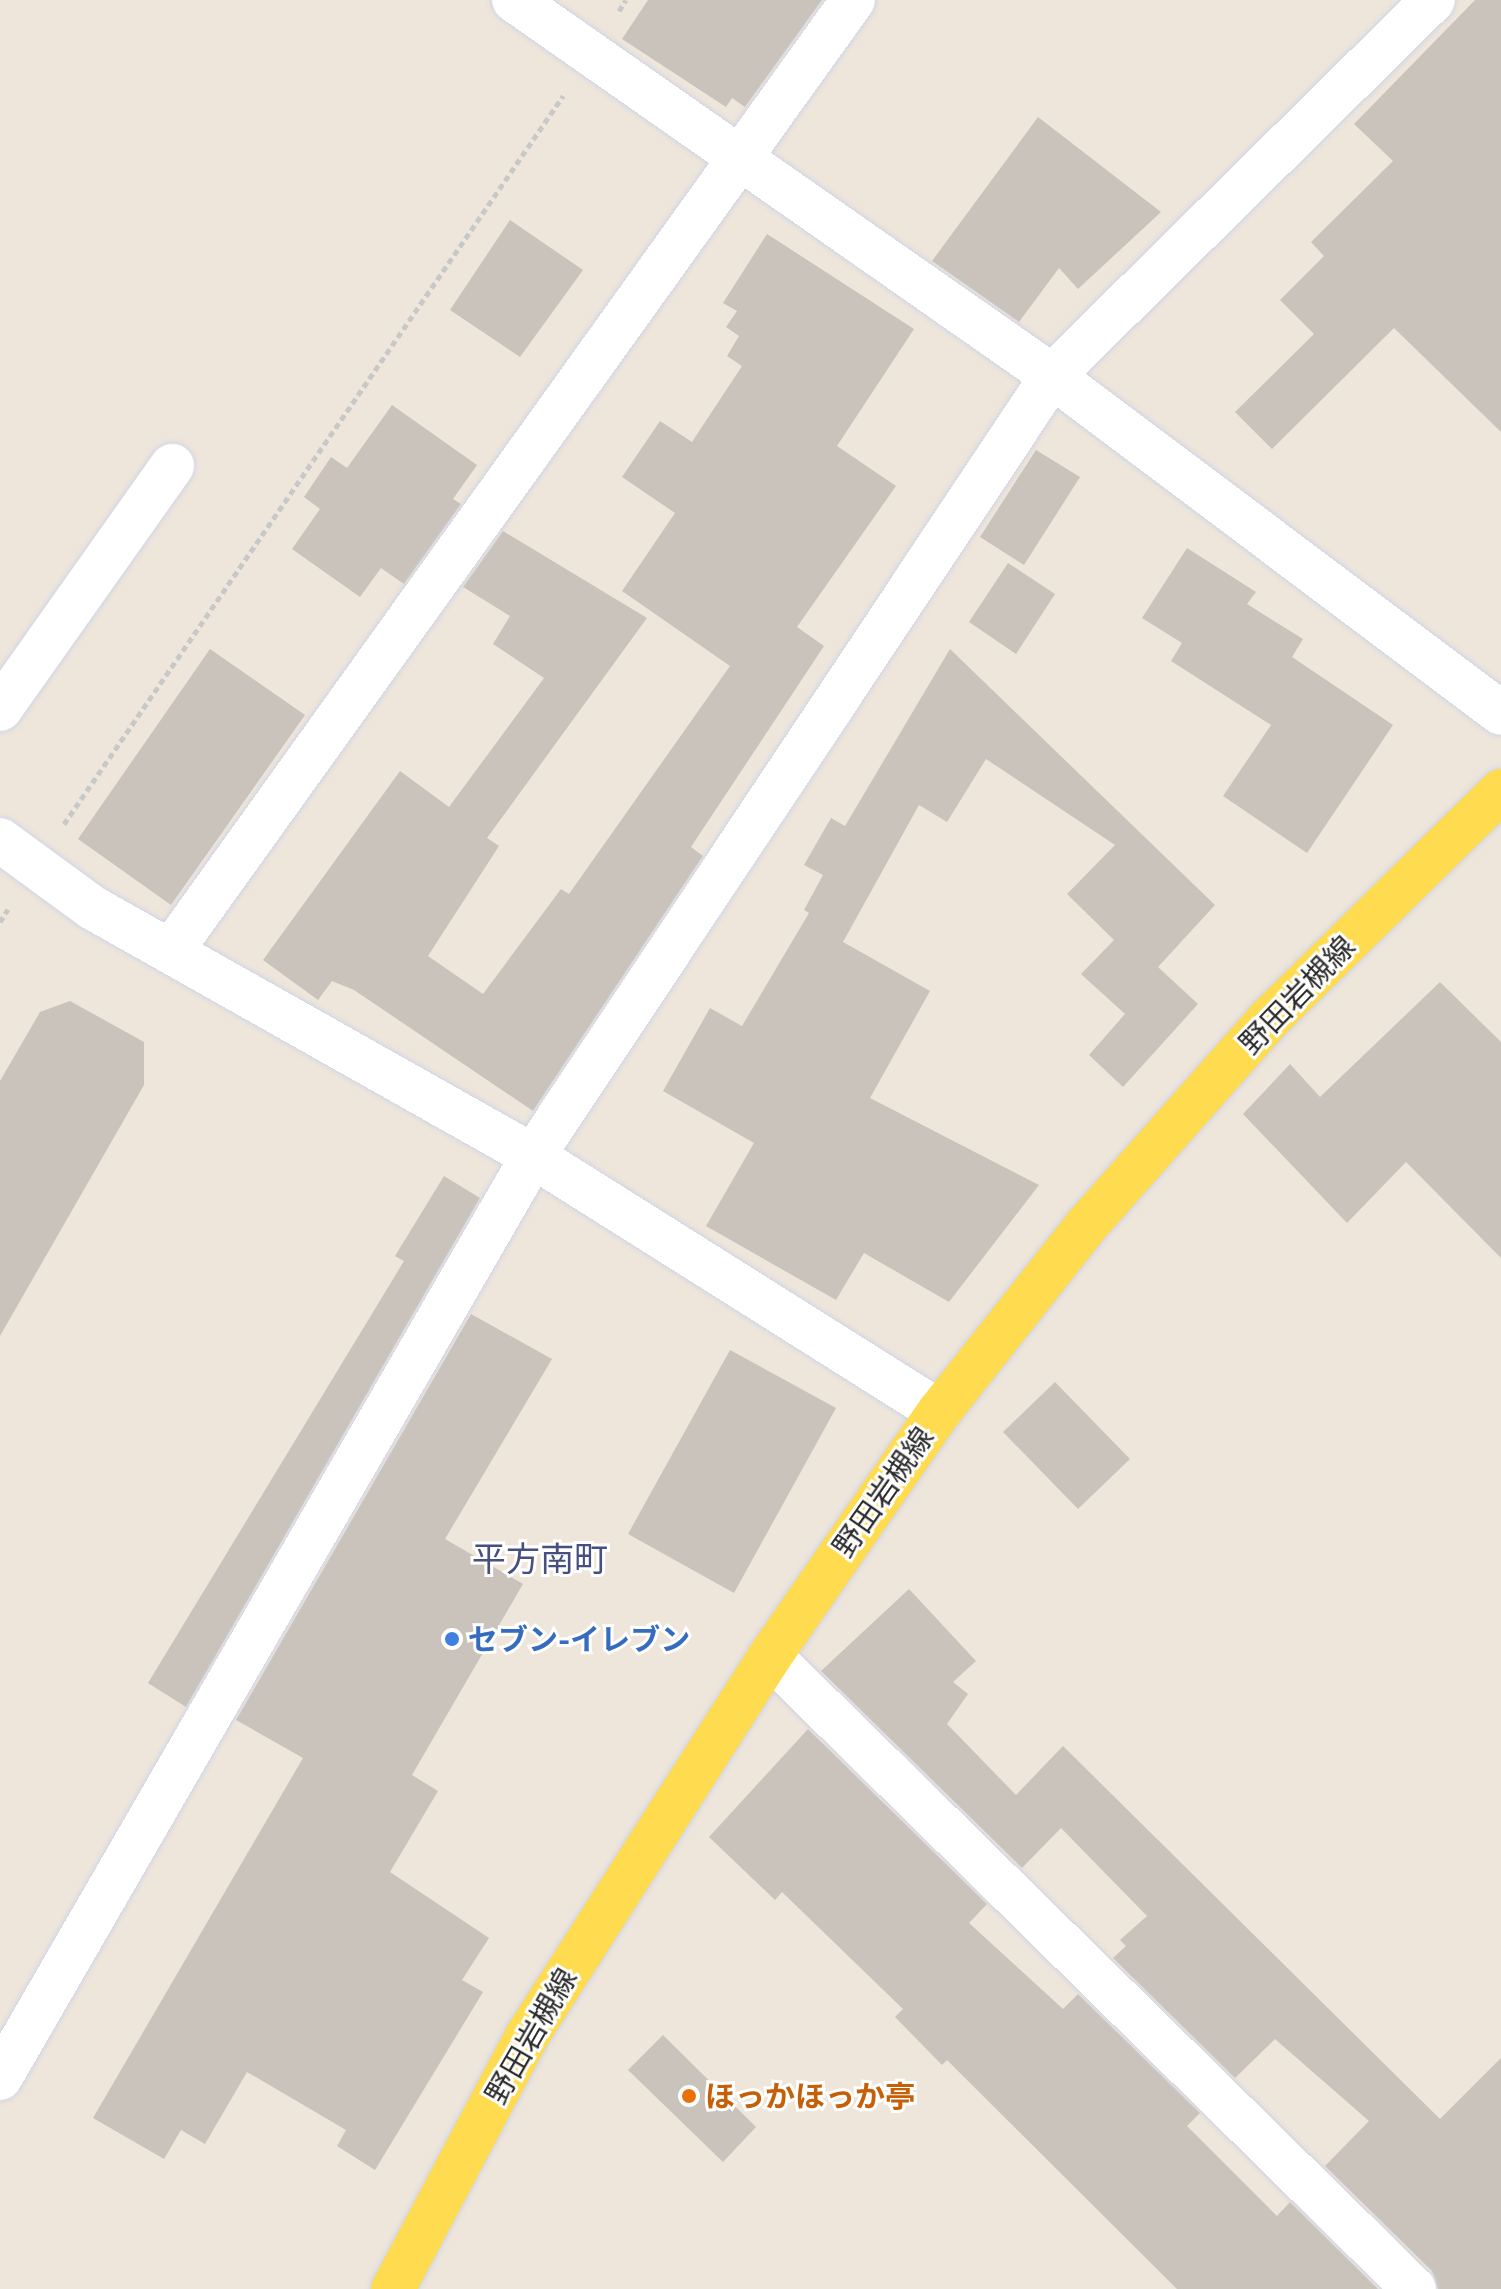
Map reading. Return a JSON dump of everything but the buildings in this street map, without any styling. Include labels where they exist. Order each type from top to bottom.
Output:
[{"type":"main road","name":"野田岩槻線","points":[[393,2289],[527,2036],[770,1656],[939,1412],[1085,1227],[1268,1020],[1501,791]]},
{"type":"street","points":[[514,0],[743,163],[1336,571],[1501,713]]},
{"type":"street","points":[[171,951],[743,163],[853,0]]},
{"type":"street","points":[[0,2078],[10,2032],[533,1156],[1052,376],[1433,0]]},
{"type":"street","points":[[0,709],[172,466]]},
{"type":"street","points":[[0,840],[93,908],[533,1156],[939,1412]]},
{"type":"street","points":[[770,1656],[1414,2289]]},
{"type":"path","points":[[0,922],[626,0]]},
{"type":"place","name":"セブン-イレブン","points":[[452,1639]]},
{"type":"place","name":"ほっかほっか亭","points":[[689,2096]]},
{"type":"district","name":"平方南町","points":[[540,1559]]}]
